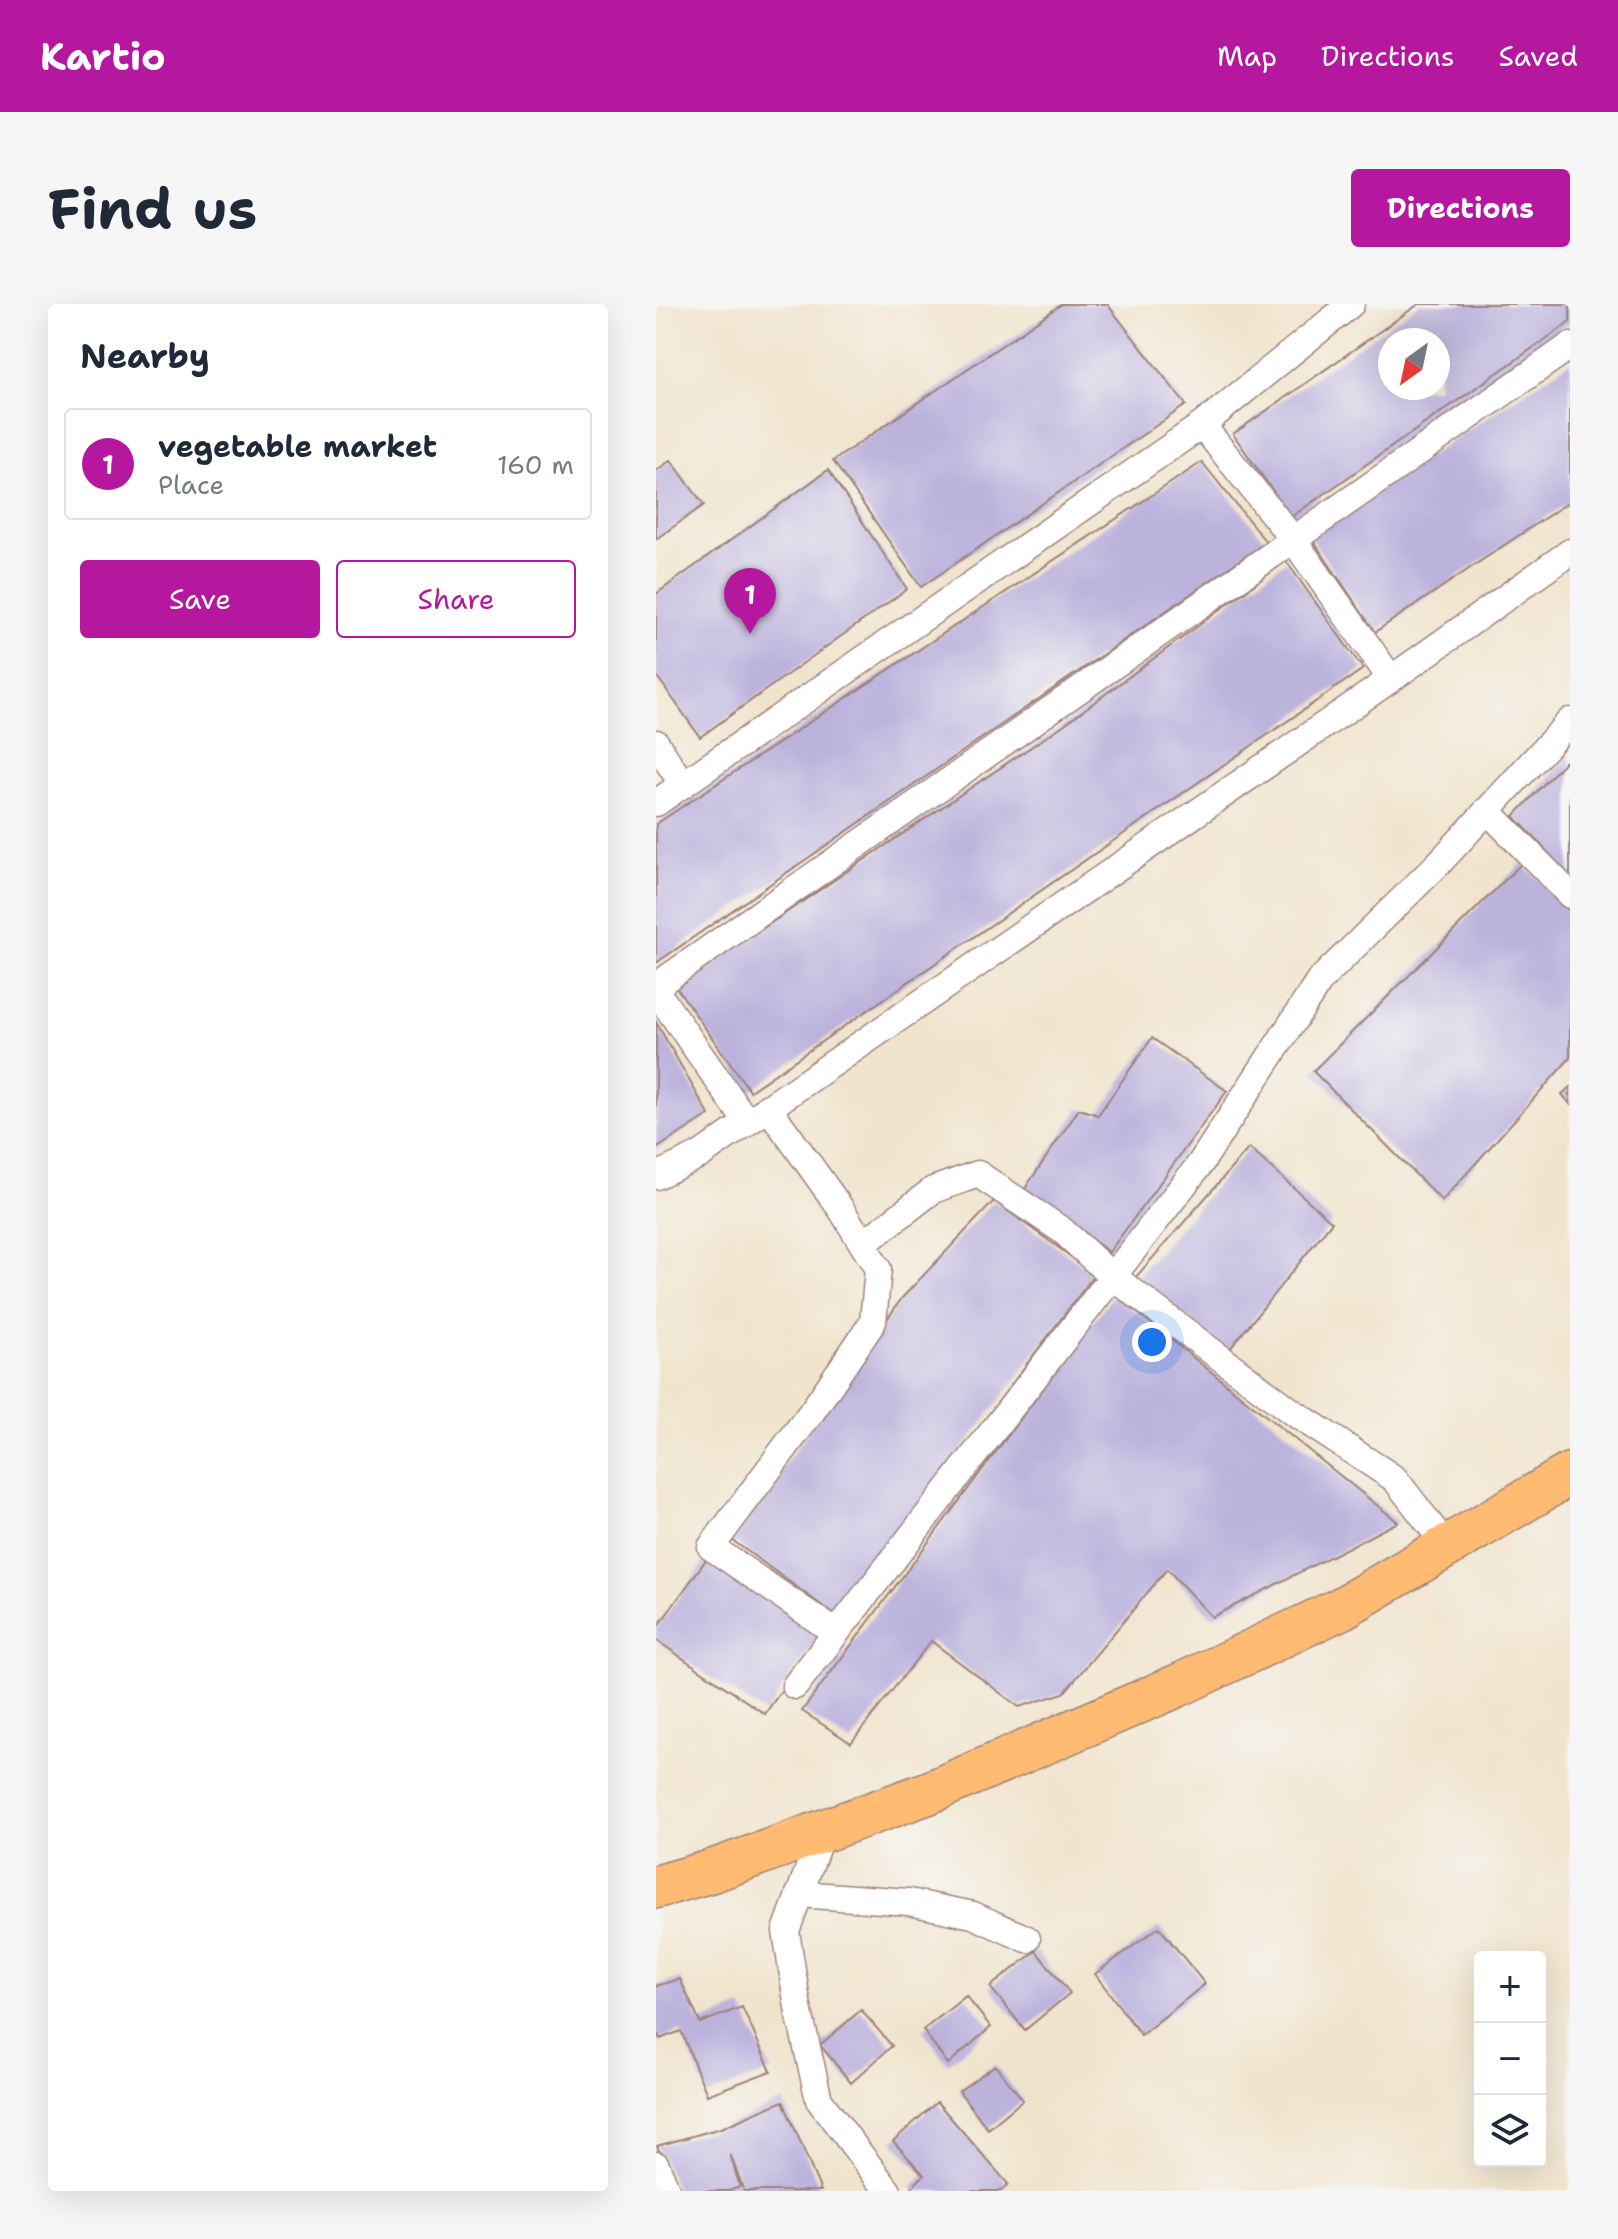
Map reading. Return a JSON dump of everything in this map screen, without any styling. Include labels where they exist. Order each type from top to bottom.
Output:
[{"type":"main road","points":[[656,1887],[928,1793],[1177,1686],[1342,1608],[1570,1474]]},
{"type":"street","points":[[656,803],[1202,425],[1351,304]]},
{"type":"street","points":[[835,1632],[711,1547],[813,1410],[873,1322],[878,1269],[863,1244],[656,988],[1292,538],[1570,346]]},
{"type":"street","points":[[1202,425],[1292,538],[1391,679]]},
{"type":"street","points":[[656,1176],[700,1155],[1391,679],[1570,552]]},
{"type":"street","points":[[795,1686],[1200,1164],[1320,980],[1570,721]]},
{"type":"street","points":[[656,743],[683,785]]},
{"type":"street","points":[[1487,810],[1570,895]]},
{"type":"street","points":[[863,1244],[933,1190],[978,1174],[1063,1231],[1112,1276],[1291,1411],[1395,1479],[1448,1548]]},
{"type":"street","points":[[822,1832],[786,1931],[798,2008],[819,2100],[888,2191]]},
{"type":"street","points":[[799,1894],[909,1902],[960,1912],[1027,1939]]},
{"type":"street","points":[[656,2165],[667,2191]]},
{"type":"building","points":[[1062,304],[1107,304],[1186,405],[921,587],[833,461]]},
{"type":"building","points":[[1419,304],[1570,304],[1570,322],[1291,517],[1233,434],[1378,333],[1378,400],[1450,400],[1450,328],[1385,328]]},
{"type":"building","points":[[1570,362],[1570,501],[1375,632],[1310,536]]},
{"type":"building","points":[[671,460],[704,505],[656,539],[656,471]]},
{"type":"building","points":[[1202,462],[1266,542],[656,963],[656,824]]},
{"type":"building","points":[[828,470],[907,589],[700,737],[656,675],[656,594]]},
{"type":"building","points":[[1286,561],[1363,669],[750,1091],[676,987],[1062,726]]},
{"type":"building","points":[[1570,756],[1570,876],[1514,816]]},
{"type":"building","points":[[1522,863],[1570,911],[1570,1058],[1442,1201],[1313,1071]]},
{"type":"building","points":[[656,1022],[709,1115],[656,1149]]},
{"type":"building","points":[[1152,1038],[1227,1091],[1109,1252],[1024,1190],[1079,1109],[1098,1115]]},
{"type":"building","points":[[1570,1087],[1570,1104],[1562,1094]]},
{"type":"building","points":[[1249,1148],[1332,1222],[1229,1350],[1135,1278]]},
{"type":"building","points":[[994,1201],[1095,1274],[836,1616],[732,1540],[902,1298]]},
{"type":"building","points":[[1114,1294],[1398,1522],[1212,1617],[1167,1569],[1064,1693],[1019,1707],[931,1641],[851,1743],[802,1711]]},
{"type":"building","points":[[708,1557],[820,1634],[765,1714],[656,1640],[656,1629]]},
{"type":"building","points":[[1159,1927],[1205,1984],[1141,2035],[1095,1974]]},
{"type":"building","points":[[1036,1951],[1070,1993],[1025,2030],[990,1987]]},
{"type":"building","points":[[680,1979],[700,2023],[742,2007],[771,2071],[707,2095],[681,2031],[660,2039],[656,2030],[656,1986]]},
{"type":"building","points":[[966,1996],[991,2027],[948,2064],[923,2030]]},
{"type":"building","points":[[861,2010],[892,2046],[851,2083],[820,2045]]},
{"type":"building","points":[[995,2065],[1023,2100],[988,2129],[959,2091]]},
{"type":"building","points":[[783,2101],[821,2191],[744,2191],[730,2154],[740,2187],[729,2191],[677,2191],[657,2146],[721,2128]]},
{"type":"building","points":[[937,2102],[1008,2184],[1001,2191],[915,2191],[912,2187],[924,2175],[893,2141]]},
{"type":"place","name":"vegetable market","points":[[750,634]]}]
